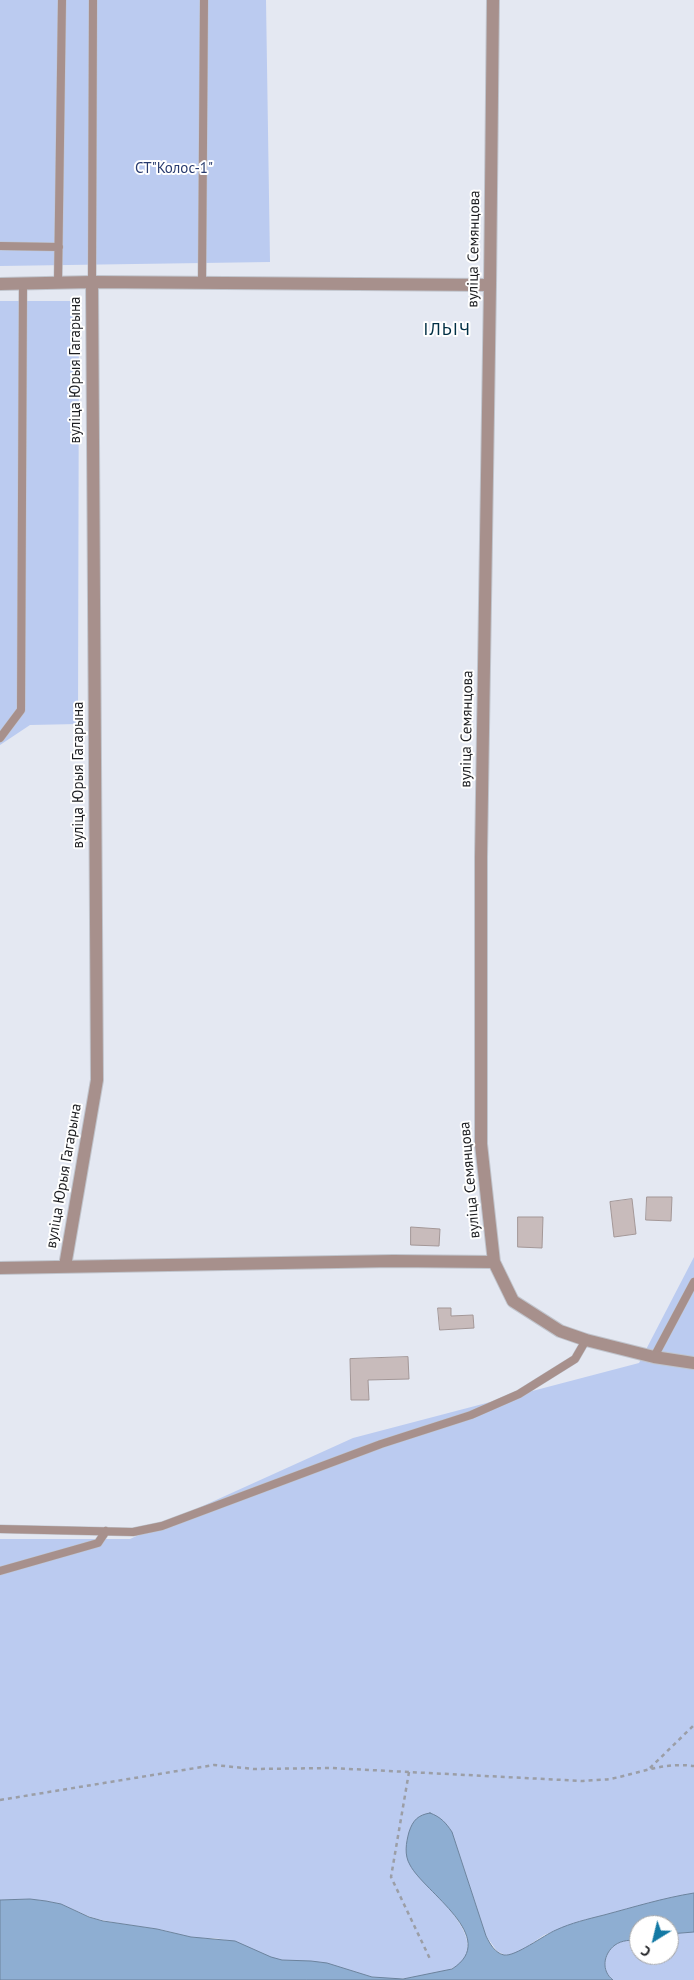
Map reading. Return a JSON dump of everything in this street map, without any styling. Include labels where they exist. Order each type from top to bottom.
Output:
[{"type":"street","name":"вуліца Семянцова","points":[[492,0],[490,285],[481,857],[481,1144],[494,1262],[513,1300],[560,1331],[586,1340],[654,1357],[694,1363]]},
{"type":"street","points":[[0,284],[92,282],[490,285]]},
{"type":"street","name":"вуліца Юрыя Гагарына","points":[[66,1266],[97,1080],[92,282]]},
{"type":"street","name":"вуліца Юрыя Гагарына","points":[[0,1268],[494,1262]]},
{"type":"lane","points":[[58,282],[62,0]]},
{"type":"lane","points":[[92,0],[92,282]]},
{"type":"lane","points":[[202,283],[204,0]]},
{"type":"lane","points":[[0,246],[59,247]]},
{"type":"lane","points":[[0,738],[21,710],[23,284]]},
{"type":"lane","points":[[654,1357],[694,1282]]},
{"type":"lane","points":[[0,1529],[133,1532],[162,1526],[382,1444],[471,1415],[520,1394],[575,1359],[586,1340]]},
{"type":"lane","points":[[0,1571],[98,1543],[106,1531]]},
{"type":"path","points":[[650,1768],[694,1725]]},
{"type":"path","points":[[0,1800],[214,1764],[254,1769],[331,1768],[583,1781],[611,1779],[650,1768],[677,1764],[694,1766]]},
{"type":"path","points":[[409,1772],[391,1877],[431,1960]]},
{"type":"green space","name":"СТ\"Колос-1\"","points":[[0,0],[266,0],[270,262],[0,266]]},
{"type":"green space","points":[[0,301],[79,301],[78,724],[30,725],[0,745]]},
{"type":"green space","points":[[694,1257],[694,1893],[581,1921],[544,1935],[519,1952],[505,1955],[497,1951],[486,1936],[456,1844],[446,1824],[416,1874],[454,1915],[463,1930],[468,1944],[465,1957],[453,1968],[430,1975],[391,1979],[377,1978],[323,1963],[277,1960],[234,1942],[214,1938],[191,1937],[158,1929],[102,1920],[52,1902],[30,1899],[0,1900],[0,1539],[130,1539],[353,1438],[639,1363]]},
{"type":"green space","points":[[679,1932],[694,1932],[694,1980],[613,1980],[609,1976],[605,1967],[608,1953],[618,1943],[627,1941],[629,1941],[629,1965],[679,1965]]},
{"type":"shaded area","points":[[430,1813],[437,1816],[452,1832],[486,1936],[493,1948],[501,1954],[509,1955],[515,1953],[551,1933],[574,1923],[694,1893],[694,1932],[679,1933],[679,1915],[629,1915],[629,1940],[615,1945],[608,1953],[605,1962],[607,1972],[613,1980],[0,1980],[0,1900],[30,1899],[61,1904],[89,1917],[103,1921],[157,1929],[191,1937],[235,1941],[282,1960],[327,1963],[372,1977],[403,1979],[452,1969],[465,1957],[468,1943],[464,1930],[455,1916],[418,1876],[410,1865],[406,1853],[407,1840],[412,1824],[422,1815]]},
{"type":"building","points":[[647,1197],[672,1197],[671,1221],[646,1220]]},
{"type":"building","points":[[632,1199],[636,1234],[614,1237],[610,1202]]},
{"type":"building","points":[[518,1217],[543,1217],[542,1248],[518,1247]]},
{"type":"building","points":[[411,1227],[440,1229],[439,1246],[411,1245]]},
{"type":"building","points":[[438,1308],[451,1308],[451,1316],[473,1315],[474,1328],[440,1330]]},
{"type":"building","points":[[408,1357],[409,1379],[368,1380],[369,1400],[351,1400],[350,1359]]},
{"type":"district","name":"ІЛЬІЧ","points":[[447,330]]}]
